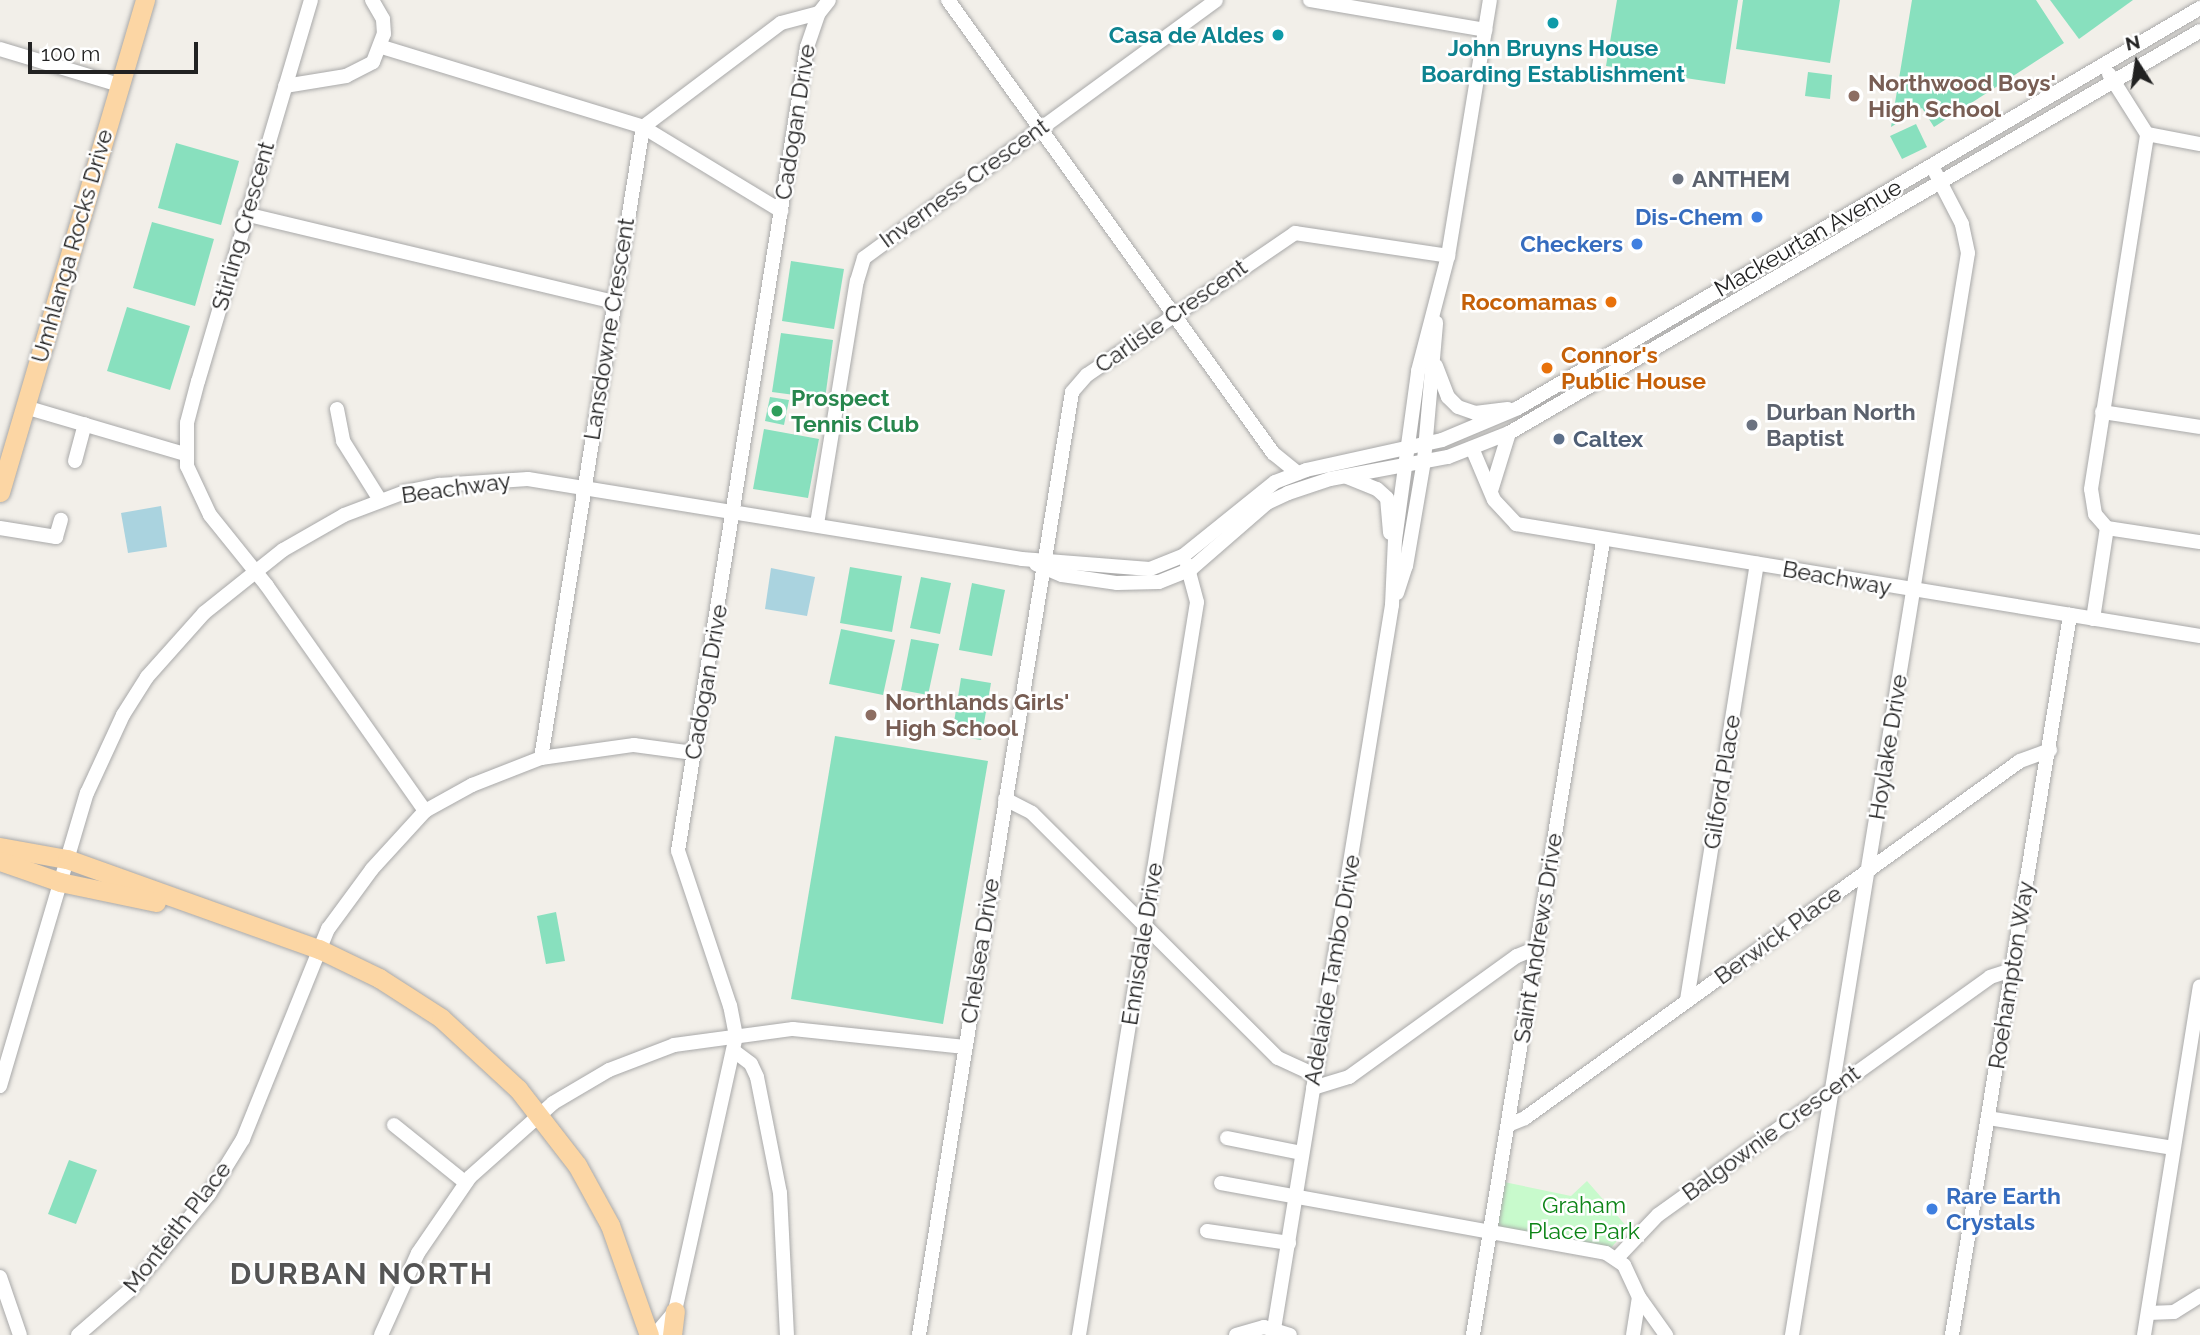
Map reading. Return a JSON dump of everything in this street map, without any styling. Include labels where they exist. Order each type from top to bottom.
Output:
[{"type":"main road","name":"Umhlanga Rocks Drive","points":[[0,492],[145,0]]},
{"type":"main road","points":[[0,847],[67,859],[178,902],[319,949],[379,978],[441,1018],[482,1052],[540,1113],[577,1166],[610,1225],[652,1335]]},
{"type":"main road","points":[[0,860],[60,882],[178,902]]},
{"type":"main road","points":[[672,1335],[675,1311]]},
{"type":"street","name":"Stirling Crescent","points":[[312,0],[245,214],[187,423],[185,454],[189,478],[201,499],[255,570],[425,811]]},
{"type":"street","points":[[285,86],[361,71],[382,47],[383,19],[372,0]]},
{"type":"street","points":[[643,127],[782,23],[798,15],[819,13],[829,0]]},
{"type":"street","points":[[948,0],[1273,453],[1298,473]]},
{"type":"street","name":"Inverness Crescent","points":[[817,524],[857,281],[864,258],[1216,0]]},
{"type":"street","points":[[1310,0],[1485,30]]},
{"type":"street","name":"Adelaide Tambo Drive","points":[[1273,1332],[1392,605],[1394,562],[1418,371],[1448,256],[1490,0]]},
{"type":"street","name":"Mackeurtan Avenue","points":[[1407,448],[1426,444],[1518,408],[2200,8]]},
{"type":"street","name":"Cadogan Drive","points":[[652,1335],[675,1311],[735,1044],[730,1006],[680,867],[680,838],[735,511],[807,47],[819,13]]},
{"type":"street","name":"Mackeurtan Avenue","points":[[1405,465],[1472,448],[1509,433],[1939,180],[2200,31]]},
{"type":"street","points":[[382,47],[643,127],[781,211]]},
{"type":"street","points":[[0,49],[119,85]]},
{"type":"street","points":[[2093,619],[2107,528],[2091,502],[2102,412],[2147,134],[2104,64]]},
{"type":"street","name":"Lansdowne Crescent","points":[[541,758],[643,127]]},
{"type":"street","points":[[2147,134],[2200,145]]},
{"type":"street","name":"Hoylake Drive","points":[[1792,1335],[1968,253],[1962,224],[1931,166]]},
{"type":"street","points":[[245,214],[614,302]]},
{"type":"street","name":"Carlisle Crescent","points":[[1045,563],[1072,393],[1087,375],[1295,233],[1448,256]]},
{"type":"street","name":"Adelaide Tambo Drive","points":[[1392,605],[1406,566],[1424,461],[1437,305]]},
{"type":"street","points":[[1434,361],[1448,397],[1458,407],[1475,413],[1518,408]]},
{"type":"street","points":[[1577,374],[1585,390]]},
{"type":"street","points":[[25,407],[185,454]]},
{"type":"street","points":[[337,409],[343,441],[380,500]]},
{"type":"street","points":[[2102,412],[2200,427]]},
{"type":"street","points":[[75,461],[85,424]]},
{"type":"street","points":[[1491,491],[1509,433]]},
{"type":"street","name":"Beachway","points":[[0,1086],[67,859],[106,746],[129,705],[185,632],[255,570],[317,529],[380,500],[473,481],[528,479],[584,485],[1045,563],[1136,570],[1169,564],[1275,482],[1298,473],[1407,448]]},
{"type":"street","name":"Beachway","points":[[1472,448],[1499,509],[1516,524],[1603,541],[2200,636]]},
{"type":"street","points":[[1273,453],[1275,482]]},
{"type":"street","name":"Beachway","points":[[1045,563],[1062,575],[1138,585],[1191,569],[1267,503],[1312,483],[1405,465]]},
{"type":"street","points":[[1342,476],[1362,481],[1387,498],[1394,562]]},
{"type":"street","points":[[0,528],[56,537],[61,520]]},
{"type":"street","points":[[2107,528],[2200,542]]},
{"type":"street","name":"Saint Andrews Drive","points":[[1473,1335],[1603,541]]},
{"type":"street","name":"Ennisdale Drive","points":[[1079,1335],[1197,602],[1191,569],[1183,555]]},
{"type":"street","name":"Chelsea Drive","points":[[919,1335],[1045,563]]},
{"type":"street","name":"Gilford Place","points":[[1687,1000],[1757,564]]},
{"type":"street","name":"Roehampton Way","points":[[1952,1335],[2070,615]]},
{"type":"street","name":"Monteith Place","points":[[78,1335],[130,1290],[162,1255],[225,1167],[256,1110],[319,949],[372,869],[425,811],[472,785],[541,758],[634,745],[693,753]]},
{"type":"street","name":"Berwick Place","points":[[1508,1125],[1525,1118],[2020,761],[2050,750]]},
{"type":"street","points":[[1005,799],[1032,813],[1278,1058],[1314,1082],[1349,1077],[1517,956],[1537,948]]},
{"type":"street","name":"Balgownie Crescent","points":[[1617,1258],[1658,1215],[1990,977],[2011,970]]},
{"type":"street","points":[[2144,1335],[2200,986]]},
{"type":"street","points":[[381,1335],[418,1253],[466,1183],[540,1113],[609,1070],[674,1045],[735,1044],[814,1029],[965,1047]]},
{"type":"street","points":[[735,1044],[751,1064],[757,1077],[778,1183],[786,1246],[787,1335]]},
{"type":"street","points":[[1988,1118],[2173,1148]]},
{"type":"street","points":[[394,1125],[466,1183]]},
{"type":"street","points":[[1227,1138],[1302,1153]]},
{"type":"street","points":[[1221,1183],[1617,1258],[1639,1297],[1666,1335]]},
{"type":"street","points":[[1207,1231],[1289,1243]]},
{"type":"street","points":[[0,1277],[20,1335]]},
{"type":"street","points":[[2148,1313],[2174,1312],[2200,1296]]},
{"type":"street","points":[[1633,1335],[1639,1297]]},
{"type":"street","points":[[1236,1335],[1255,1328],[1290,1335]]},
{"type":"green space","points":[[1617,0],[1738,0],[1725,84],[1606,66]]},
{"type":"green space","points":[[1743,0],[1840,0],[1830,63],[1736,49]]},
{"type":"green space","points":[[1912,0],[2036,0],[2064,43],[1934,127],[1922,108],[1891,127]]},
{"type":"green space","points":[[2050,0],[2133,0],[2079,39]]},
{"type":"green space","points":[[1808,72],[1832,75],[1830,99],[1805,96]]},
{"type":"green space","points":[[1916,124],[1927,147],[1902,159],[1890,136]]},
{"type":"green space","points":[[176,143],[239,161],[221,225],[158,208]]},
{"type":"green space","points":[[152,222],[214,239],[195,306],[133,288]]},
{"type":"green space","points":[[791,261],[844,269],[834,329],[782,321]]},
{"type":"green space","points":[[127,307],[190,326],[170,390],[107,371]]},
{"type":"green space","points":[[781,333],[833,340],[825,399],[772,392]]},
{"type":"green space","name":"Prospect Tennis Club","points":[[770,397],[789,400],[784,425],[765,421]]},
{"type":"green space","points":[[764,429],[819,439],[808,498],[753,489]]},
{"type":"green space","points":[[850,567],[902,576],[892,632],[840,623]]},
{"type":"green space","points":[[921,577],[951,583],[940,634],[910,628]]},
{"type":"green space","points":[[972,583],[1005,590],[992,656],[959,650]]},
{"type":"green space","points":[[841,629],[895,640],[883,695],[829,684]]},
{"type":"green space","points":[[911,639],[939,644],[928,695],[901,690]]},
{"type":"green space","points":[[961,678],[991,683],[981,740],[952,735]]},
{"type":"green space","points":[[835,736],[988,761],[943,1024],[791,999]]},
{"type":"green space","points":[[556,912],[565,961],[546,964],[537,916]]},
{"type":"green space","points":[[69,1160],[97,1170],[76,1224],[48,1214]]},
{"type":"green space","name":"Graham Place Park","points":[[1587,1181],[1628,1228],[1610,1249],[1497,1229],[1504,1182],[1571,1196]]},
{"type":"water","points":[[161,506],[167,547],[128,553],[121,513]]},
{"type":"water","points":[[771,568],[815,577],[807,616],[765,609]]},
{"type":"place","name":"John Bruyns House Boarding Establishment","points":[[1553,23]]},
{"type":"place","name":"Casa de Aldes","points":[[1278,35]]},
{"type":"place","name":"Northwood Boys' High School","points":[[1854,96]]},
{"type":"place","name":"ANTHEM","points":[[1678,179]]},
{"type":"place","name":"Dis-Chem","points":[[1757,217]]},
{"type":"place","name":"Checkers","points":[[1637,244]]},
{"type":"place","name":"Rocomamas","points":[[1611,302]]},
{"type":"place","name":"Connor's Public House","points":[[1547,368]]},
{"type":"place","name":"Prospect Tennis Club","points":[[777,411]]},
{"type":"place","name":"Durban North Baptist","points":[[1752,425]]},
{"type":"place","name":"Caltex","points":[[1559,439]]},
{"type":"place","name":"Northlands Girls' High School","points":[[871,715]]},
{"type":"place","name":"Rare Earth Crystals","points":[[1932,1209]]},
{"type":"district","name":"DURBAN NORTH","points":[[362,1274]]}]
